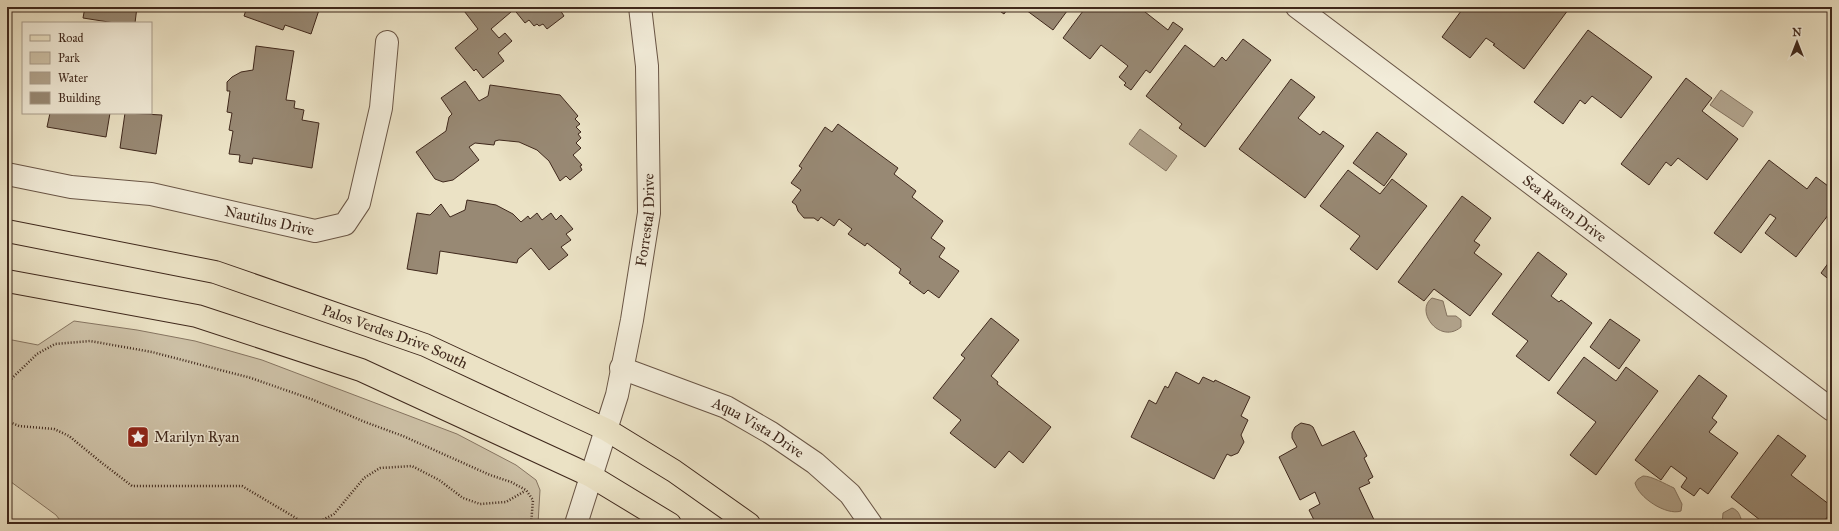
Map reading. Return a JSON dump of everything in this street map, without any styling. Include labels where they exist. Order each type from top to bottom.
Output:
[{"type":"main road","name":"Palos Verdes Drive South","points":[[7,231],[214,272],[425,345],[607,430],[674,471],[749,524]]},
{"type":"main road","points":[[7,281],[197,316],[353,368],[591,476],[670,524]]},
{"type":"street","name":"Forrestal Drive","points":[[576,524],[617,395],[621,368],[632,320],[649,213],[647,66],[640,7]]},
{"type":"street","name":"Sea Raven Drive","points":[[1297,7],[1832,410]]},
{"type":"street","name":"Nautilus Drive","points":[[7,174],[71,187],[151,194],[315,231],[345,224],[359,203],[381,108],[387,42]]},
{"type":"street","name":"Aqua Vista Drive","points":[[621,368],[726,407],[771,433],[815,463],[850,494],[871,524]]},
{"type":"path","points":[[7,383],[37,354],[55,344],[90,341],[152,352],[251,378],[311,399],[403,436],[490,475],[511,482],[526,490],[533,500],[531,524]]},
{"type":"path","points":[[7,421],[19,426],[54,429],[69,436],[132,486],[242,486],[296,518],[301,524]]},
{"type":"path","points":[[315,524],[334,514],[364,478],[380,468],[412,466],[440,480],[463,498],[480,504],[506,502],[526,490]]},
{"type":"green space","points":[[74,321],[137,330],[195,341],[262,360],[457,434],[516,465],[536,480],[540,490],[538,524],[63,524],[56,515],[7,479],[7,339],[38,345]]},
{"type":"water","points":[[1721,90],[1753,112],[1743,127],[1710,105]]},
{"type":"water","points":[[1140,129],[1177,156],[1166,171],[1129,144]]},
{"type":"water","points":[[1432,298],[1443,301],[1447,316],[1456,316],[1461,320],[1461,327],[1453,331],[1445,332],[1432,324],[1426,311],[1427,304]]},
{"type":"water","points":[[1643,476],[1647,476],[1674,488],[1682,504],[1681,511],[1668,511],[1654,504],[1641,494],[1635,483]]},
{"type":"water","points":[[1732,508],[1738,513],[1743,524],[1722,524],[1723,513]]},
{"type":"building","points":[[85,7],[137,7],[135,22],[109,22],[83,18]]},
{"type":"building","points":[[247,7],[320,7],[311,34],[285,25],[283,30],[244,16]]},
{"type":"building","points":[[461,7],[512,7],[510,9],[511,12],[491,29],[499,38],[505,33],[512,41],[498,53],[504,61],[483,78],[476,69],[474,71],[455,48],[478,29]]},
{"type":"building","points":[[512,7],[563,7],[560,10],[564,16],[547,29],[543,24],[539,26],[537,24],[534,26],[529,20],[525,23]]},
{"type":"building","points":[[994,7],[1009,7],[1004,14]]},
{"type":"building","points":[[1028,7],[1070,7],[1053,30],[1026,10]]},
{"type":"building","points":[[1086,7],[1141,7],[1140,8],[1168,30],[1173,22],[1183,29],[1150,73],[1146,70],[1131,90],[1124,85],[1126,83],[1119,77],[1128,66],[1101,45],[1090,59],[1063,38]]},
{"type":"building","points":[[1464,7],[1563,7],[1568,10],[1524,69],[1486,38],[1470,58],[1442,37]]},
{"type":"building","points":[[1588,30],[1652,77],[1621,118],[1592,96],[1585,104],[1580,100],[1563,124],[1534,102]]},
{"type":"building","points":[[1243,39],[1271,60],[1205,147],[1179,128],[1182,124],[1146,96],[1185,45],[1214,67],[1222,57],[1226,61]]},
{"type":"building","points":[[256,46],[294,51],[286,100],[295,101],[294,108],[304,110],[302,120],[319,123],[312,168],[253,158],[252,164],[239,162],[240,155],[229,154],[233,131],[229,130],[232,113],[227,112],[230,91],[227,91],[227,82],[241,72],[253,70]]},
{"type":"building","points":[[1686,78],[1712,98],[1702,111],[1738,139],[1707,180],[1678,158],[1671,166],[1666,162],[1649,185],[1621,164]]},
{"type":"building","points":[[1291,79],[1315,97],[1298,118],[1320,135],[1323,131],[1344,146],[1305,198],[1239,149]]},
{"type":"building","points":[[465,81],[479,101],[488,96],[490,85],[560,95],[578,116],[575,119],[580,124],[576,127],[581,132],[578,134],[581,138],[576,143],[581,148],[573,155],[582,165],[580,166],[582,170],[570,180],[566,176],[560,181],[549,161],[537,150],[519,142],[499,140],[495,141],[494,145],[475,143],[469,147],[479,160],[453,180],[443,182],[435,179],[416,152],[446,131],[449,117],[452,114],[441,98]]},
{"type":"building","points":[[50,114],[110,114],[106,137],[47,127]]},
{"type":"building","points":[[125,114],[162,115],[156,154],[120,148]]},
{"type":"building","points":[[838,124],[898,168],[894,174],[916,191],[912,197],[943,221],[931,238],[945,248],[939,257],[959,271],[939,298],[928,290],[924,294],[909,283],[911,282],[899,273],[901,269],[867,243],[865,246],[848,234],[852,229],[839,219],[834,226],[821,217],[818,221],[814,218],[804,218],[798,211],[796,205],[792,202],[801,190],[791,183],[802,168],[799,166],[825,127],[832,132]]},
{"type":"building","points":[[1377,132],[1407,154],[1384,186],[1353,163]]},
{"type":"building","points":[[1769,160],[1807,189],[1816,177],[1832,189],[1832,210],[1796,257],[1765,233],[1776,218],[1770,214],[1741,253],[1714,233]]},
{"type":"building","points":[[1348,170],[1380,194],[1392,179],[1427,206],[1377,270],[1350,249],[1360,236],[1320,206]]},
{"type":"building","points":[[1462,196],[1491,218],[1474,241],[1480,245],[1474,253],[1502,274],[1470,316],[1434,289],[1424,301],[1398,282]]},
{"type":"building","points":[[467,200],[496,205],[513,214],[521,222],[528,216],[530,219],[537,213],[542,220],[551,213],[556,220],[561,215],[573,229],[566,234],[571,240],[561,247],[568,255],[549,270],[531,248],[518,259],[517,263],[440,251],[437,274],[407,269],[417,213],[430,215],[441,204],[450,217],[465,210]]},
{"type":"building","points":[[1538,252],[1567,274],[1551,296],[1559,302],[1561,300],[1592,323],[1549,381],[1516,356],[1528,341],[1492,314]]},
{"type":"building","points":[[1832,258],[1832,282],[1821,273]]},
{"type":"building","points":[[991,318],[1019,340],[991,376],[998,382],[997,384],[1051,427],[1023,463],[1009,451],[995,468],[950,433],[961,420],[933,398],[965,358],[961,355]]},
{"type":"building","points":[[1610,319],[1640,340],[1619,369],[1590,347]]},
{"type":"building","points":[[1584,357],[1616,381],[1626,367],[1658,391],[1596,475],[1570,455],[1596,422],[1557,393]]},
{"type":"building","points":[[1176,372],[1199,384],[1203,377],[1214,382],[1215,380],[1250,397],[1241,416],[1248,420],[1241,435],[1244,442],[1238,453],[1231,456],[1227,454],[1214,479],[1131,437],[1149,400],[1156,404],[1165,386],[1168,388]]},
{"type":"building","points":[[1699,375],[1727,396],[1712,418],[1717,422],[1709,432],[1738,453],[1708,494],[1700,488],[1694,496],[1681,487],[1687,478],[1671,466],[1661,480],[1635,460]]},
{"type":"building","points":[[1301,423],[1313,427],[1322,446],[1354,431],[1367,456],[1364,458],[1373,477],[1368,480],[1370,483],[1359,488],[1376,524],[1316,524],[1309,510],[1320,504],[1315,492],[1300,500],[1279,457],[1297,447],[1292,438],[1292,433],[1295,427]]},
{"type":"building","points":[[1778,435],[1806,456],[1791,475],[1830,505],[1829,507],[1832,511],[1822,524],[1765,524],[1731,497]]},
{"type":"place","name":"Marilyn Ryan","points":[[138,437]]}]
